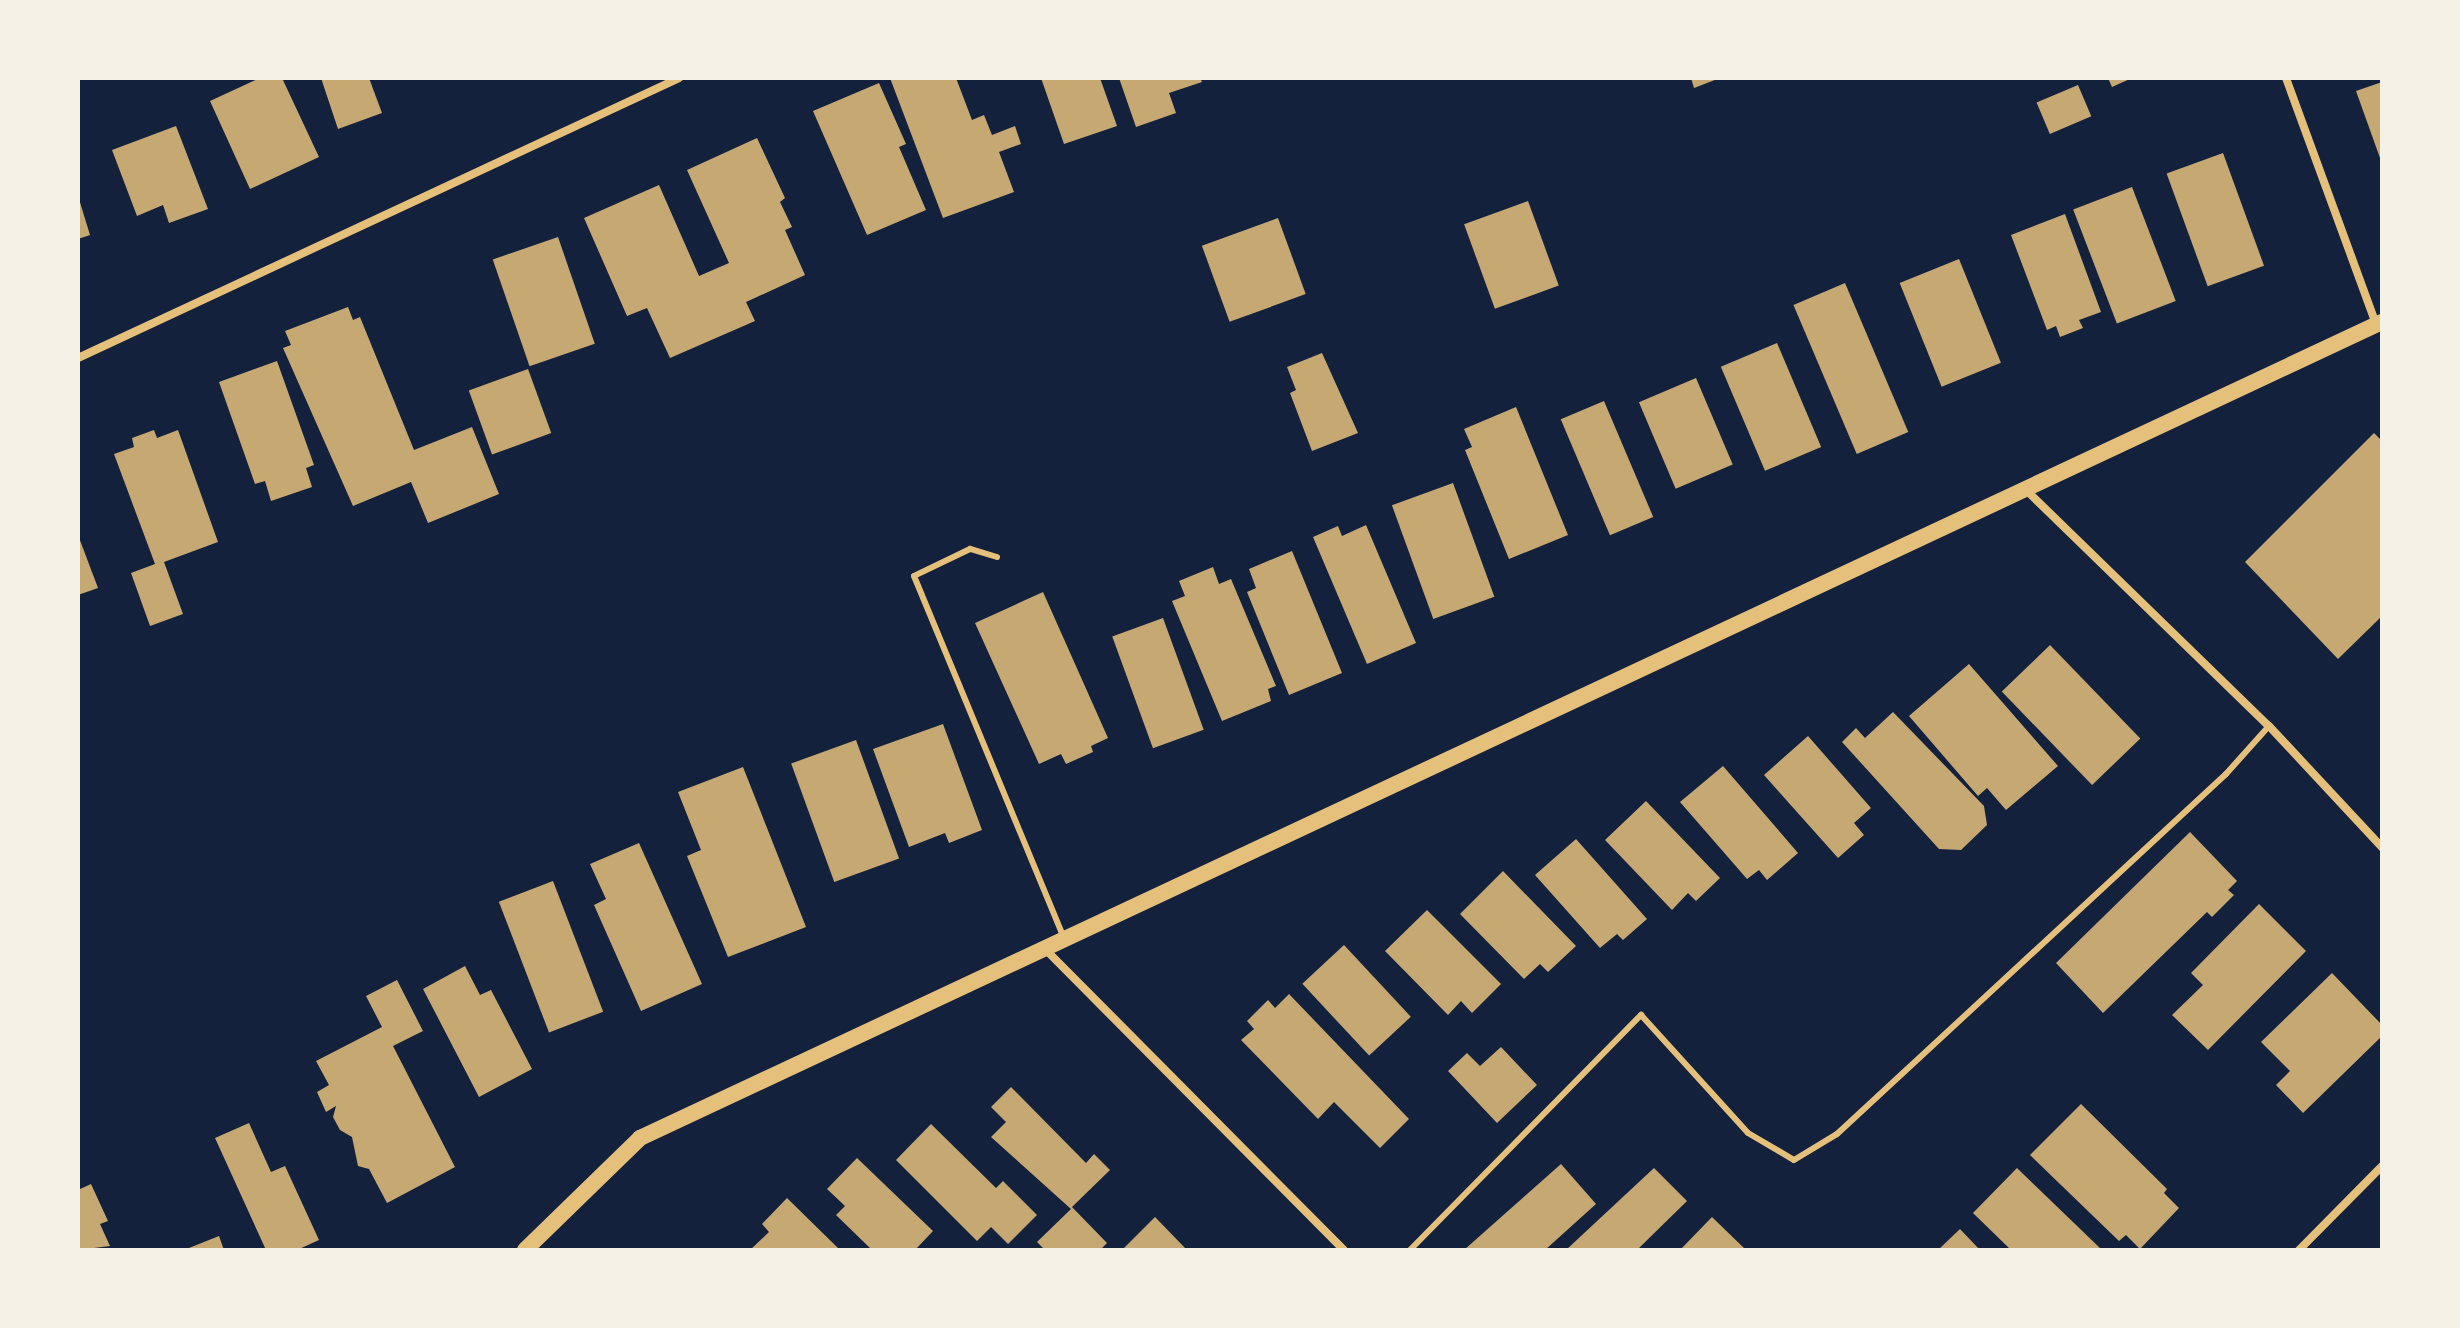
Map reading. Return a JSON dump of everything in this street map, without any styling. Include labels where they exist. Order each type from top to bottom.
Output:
[{"type":"main road","points":[[525,1250],[640,1138],[2379,323]]},
{"type":"street","points":[[78,358],[679,78]]},
{"type":"street","points":[[2286,78],[2379,323]]},
{"type":"street","points":[[2025,489],[2269,726],[2382,847]]},
{"type":"street","points":[[1045,949],[1344,1250]]},
{"type":"street","points":[[2299,1250],[2382,1166]]},
{"type":"lane","points":[[997,557],[970,549],[914,576],[1065,940]]},
{"type":"lane","points":[[1410,1250],[1641,1015],[1748,1133],[1794,1160],[1837,1134],[2226,774],[2269,726]]},
{"type":"building","points":[[260,78],[282,78],[319,157],[250,189],[210,101]]},
{"type":"building","points":[[321,78],[369,78],[382,113],[338,129]]},
{"type":"building","points":[[890,78],[956,78],[972,120],[984,115],[992,135],[1015,126],[1021,144],[999,152],[1014,192],[943,218]]},
{"type":"building","points":[[1041,78],[1100,78],[1117,126],[1064,144]]},
{"type":"building","points":[[1119,78],[1200,78],[1202,82],[1169,93],[1176,113],[1136,127]]},
{"type":"building","points":[[1691,78],[1720,78],[1694,88]]},
{"type":"building","points":[[2108,78],[2132,78],[2112,87]]},
{"type":"building","points":[[2382,82],[2382,157],[2380,158],[2356,91]]},
{"type":"building","points":[[879,83],[906,144],[899,147],[926,210],[867,235],[813,111]]},
{"type":"building","points":[[2078,85],[2091,116],[2050,134],[2037,103]]},
{"type":"building","points":[[176,126],[208,209],[169,223],[163,205],[137,216],[112,150]]},
{"type":"building","points":[[757,138],[785,198],[780,202],[792,227],[785,230],[805,275],[746,302],[755,321],[670,358],[647,308],[627,316],[584,218],[659,185],[699,276],[729,263],[687,170]]},
{"type":"building","points":[[2223,153],[2264,266],[2208,286],[2167,174]]},
{"type":"building","points":[[2132,187],[2176,301],[2117,323],[2073,210]]},
{"type":"building","points":[[78,200],[90,235],[78,239]]},
{"type":"building","points":[[1528,201],[1559,286],[1495,309],[1464,224]]},
{"type":"building","points":[[2065,214],[2101,312],[2079,320],[2083,328],[2060,337],[2056,326],[2047,330],[2011,235]]},
{"type":"building","points":[[1278,218],[1306,294],[1230,322],[1202,246]]},
{"type":"building","points":[[558,237],[595,344],[530,366],[493,259]]},
{"type":"building","points":[[1959,259],[2001,363],[1942,387],[1900,283]]},
{"type":"building","points":[[1845,283],[1908,432],[1857,454],[1793,305]]},
{"type":"building","points":[[348,307],[353,320],[360,317],[414,450],[472,427],[499,494],[428,523],[411,482],[353,506],[283,348],[291,345],[285,331]]},
{"type":"building","points":[[1777,343],[1821,447],[1765,471],[1721,367]]},
{"type":"building","points":[[1322,353],[1358,433],[1312,451],[1290,393],[1296,390],[1287,367]]},
{"type":"building","points":[[277,361],[314,465],[306,468],[312,487],[271,501],[265,481],[255,484],[219,382]]},
{"type":"building","points":[[528,369],[551,433],[492,454],[469,391]]},
{"type":"building","points":[[1696,378],[1733,465],[1676,489],[1639,402]]},
{"type":"building","points":[[1604,401],[1653,517],[1610,535],[1561,419]]},
{"type":"building","points":[[1516,407],[1568,535],[1509,559],[1465,450],[1472,447],[1464,429]]},
{"type":"building","points":[[154,430],[157,438],[178,430],[218,542],[164,562],[183,614],[150,626],[131,573],[155,564],[114,454],[134,447],[132,438]]},
{"type":"building","points":[[2374,433],[2382,441],[2382,616],[2338,659],[2245,562]]},
{"type":"building","points":[[1453,483],[1494,597],[1433,619],[1392,505]]},
{"type":"building","points":[[1366,525],[1416,643],[1367,664],[1313,537],[1338,526],[1342,536]]},
{"type":"building","points":[[78,535],[98,588],[78,595]]},
{"type":"building","points":[[1292,551],[1342,673],[1289,695],[1247,592],[1256,588],[1249,569]]},
{"type":"building","points":[[1213,567],[1219,584],[1231,579],[1276,686],[1268,689],[1271,701],[1222,721],[1172,601],[1185,596],[1179,581]]},
{"type":"building","points":[[1043,592],[1108,738],[1091,746],[1093,752],[1066,764],[1061,754],[1039,764],[975,623]]},
{"type":"building","points":[[1163,618],[1204,730],[1153,748],[1112,636]]},
{"type":"building","points":[[2050,645],[2140,739],[2092,785],[2002,692]]},
{"type":"building","points":[[1969,664],[2058,766],[2006,810],[1987,788],[1978,796],[1909,716]]},
{"type":"building","points":[[1893,712],[1984,806],[1987,825],[1961,850],[1939,849],[1842,742],[1856,728],[1865,738]]},
{"type":"building","points":[[943,724],[982,830],[949,843],[945,833],[909,847],[873,749]]},
{"type":"building","points":[[1808,736],[1871,808],[1854,823],[1864,835],[1838,858],[1764,775]]},
{"type":"building","points":[[856,740],[899,858],[834,882],[791,764]]},
{"type":"building","points":[[1723,766],[1798,853],[1767,880],[1759,870],[1747,879],[1680,802]]},
{"type":"building","points":[[743,767],[806,927],[728,957],[687,856],[701,850],[678,792]]},
{"type":"building","points":[[1646,801],[1720,878],[1696,901],[1688,893],[1672,910],[1605,840]]},
{"type":"building","points":[[2190,832],[2237,881],[2228,890],[2234,895],[2212,917],[2207,912],[2103,1013],[2056,963]]},
{"type":"building","points":[[1576,839],[1647,919],[1623,940],[1617,934],[1600,948],[1535,875]]},
{"type":"building","points":[[639,843],[702,984],[641,1011],[594,905],[606,899],[590,864]]},
{"type":"building","points":[[1503,871],[1576,946],[1548,972],[1540,964],[1524,979],[1460,914]]},
{"type":"building","points":[[553,881],[603,1012],[549,1032],[499,902]]},
{"type":"building","points":[[2259,904],[2306,951],[2208,1050],[2172,1015],[2203,985],[2191,973]]},
{"type":"building","points":[[1427,910],[1501,984],[1472,1013],[1461,1001],[1448,1015],[1385,951]]},
{"type":"building","points":[[1344,945],[1411,1017],[1369,1056],[1302,984]]},
{"type":"building","points":[[465,966],[480,995],[491,990],[532,1069],[479,1097],[423,989]]},
{"type":"building","points":[[2332,973],[2382,1025],[2382,1036],[2303,1113],[2276,1085],[2290,1071],[2261,1042]]},
{"type":"building","points":[[397,980],[423,1031],[393,1046],[455,1167],[387,1203],[369,1169],[358,1166],[352,1137],[340,1130],[333,1117],[336,1106],[326,1112],[317,1092],[329,1085],[316,1061],[382,1027],[366,996]]},
{"type":"building","points":[[1289,994],[1409,1119],[1380,1148],[1334,1102],[1318,1119],[1241,1040],[1254,1029],[1247,1021],[1268,1000],[1275,1008]]},
{"type":"building","points":[[1501,1047],[1537,1085],[1497,1123],[1448,1071],[1467,1053],[1480,1066]]},
{"type":"building","points":[[1011,1087],[1086,1163],[1094,1154],[1110,1170],[1072,1207],[1107,1243],[1100,1250],[1045,1250],[1037,1242],[1071,1209],[991,1137],[1006,1122],[991,1107]]},
{"type":"building","points":[[2081,1104],[2167,1189],[2164,1193],[2179,1208],[2140,1249],[2126,1235],[2119,1241],[2030,1155]]},
{"type":"building","points":[[249,1123],[271,1172],[285,1166],[319,1240],[297,1250],[266,1250],[215,1138]]},
{"type":"building","points":[[931,1124],[996,1188],[1003,1181],[1037,1215],[1008,1244],[991,1227],[977,1241],[896,1160]]},
{"type":"building","points":[[857,1158],[933,1231],[915,1250],[872,1250],[836,1215],[845,1206],[827,1189]]},
{"type":"building","points":[[1561,1164],[1596,1204],[1545,1250],[1464,1250]]},
{"type":"building","points":[[1654,1168],[1687,1201],[1637,1250],[1566,1250]]},
{"type":"building","points":[[2017,1168],[2102,1250],[2011,1250],[1973,1213]]},
{"type":"building","points":[[91,1184],[108,1221],[100,1224],[110,1246],[78,1250],[78,1190]]},
{"type":"building","points":[[787,1198],[840,1250],[750,1250],[769,1232],[762,1224]]},
{"type":"building","points":[[1155,1217],[1187,1250],[1122,1250]]},
{"type":"building","points":[[1712,1217],[1746,1250],[1680,1250]]},
{"type":"building","points":[[1960,1229],[1980,1250],[1938,1250]]},
{"type":"building","points":[[219,1236],[224,1250],[184,1250]]}]
